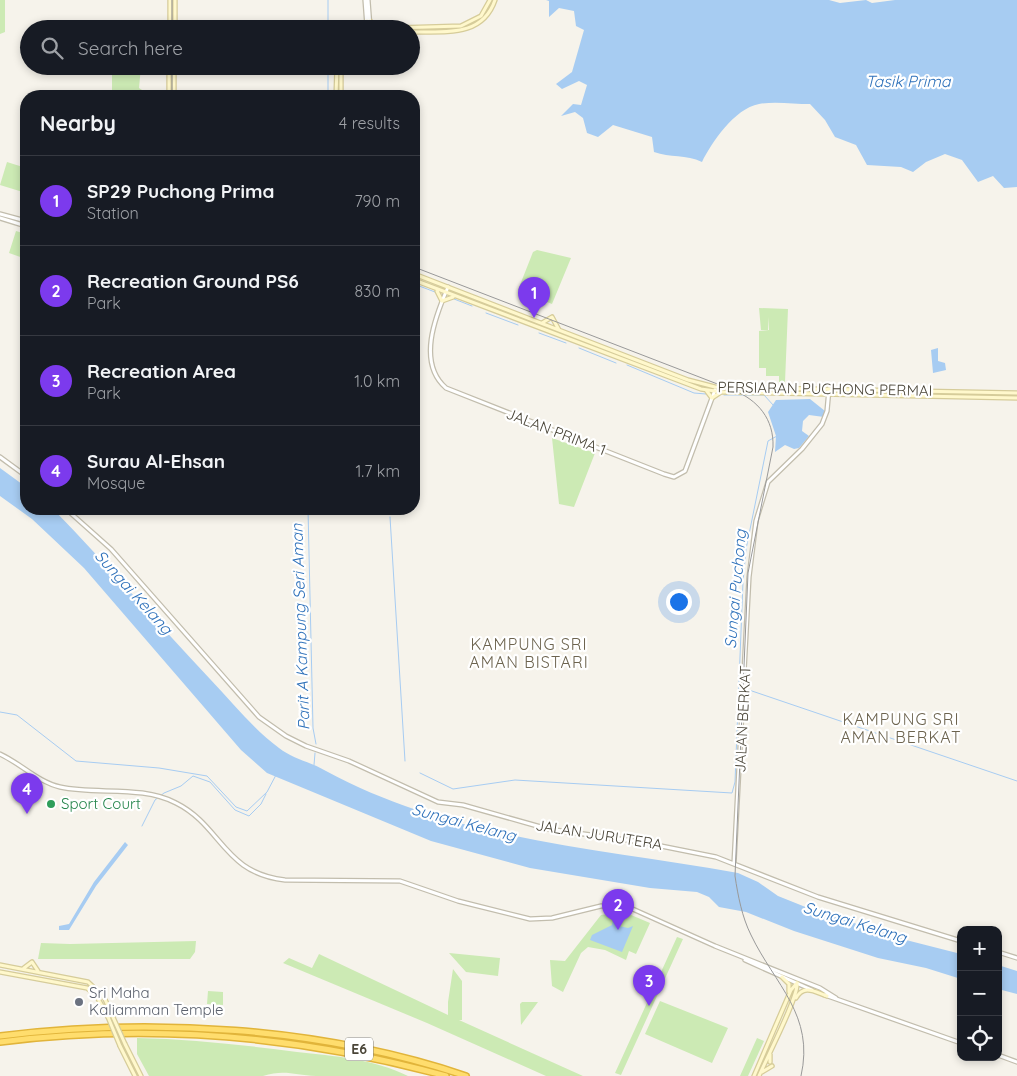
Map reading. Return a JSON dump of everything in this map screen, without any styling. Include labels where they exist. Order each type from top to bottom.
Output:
[{"type":"highway","name":"E6","points":[[0,1036],[42,1030],[101,1028],[209,1032],[365,1055],[446,1076]]},
{"type":"highway","name":"E6","points":[[0,1042],[49,1036],[100,1033],[250,1032],[361,1049],[466,1076]]},
{"type":"main road","points":[[170,0],[170,20]]},
{"type":"main road","points":[[175,0],[175,20]]},
{"type":"main road","points":[[420,27],[461,26],[481,16],[490,0]]},
{"type":"main road","points":[[420,32],[454,32],[473,27],[484,19],[495,0]]},
{"type":"main road","points":[[169,75],[169,90]]},
{"type":"main road","points":[[174,75],[174,90]]},
{"type":"main road","points":[[336,90],[337,75]]},
{"type":"main road","points":[[341,75],[341,90]]},
{"type":"main road","name":"PERSIARAN PUCHONG PERMAI","points":[[420,276],[706,390],[1017,393]]},
{"type":"main road","name":"PERSIARAN PUCHONG PERMAI","points":[[420,283],[722,392],[829,391],[1017,398]]},
{"type":"main road","points":[[437,290],[442,301],[456,297]]},
{"type":"main road","points":[[540,323],[552,317],[559,330]]},
{"type":"main road","points":[[706,390],[712,398],[722,392]]},
{"type":"main road","points":[[21,969],[32,962],[38,971]]},
{"type":"main road","points":[[0,965],[88,982],[104,997],[110,1016],[136,1076]]},
{"type":"main road","points":[[0,972],[87,988],[96,995],[110,1016]]},
{"type":"main road","points":[[782,977],[790,986],[784,1006]]},
{"type":"main road","points":[[754,1076],[784,1006],[797,983]]},
{"type":"main road","points":[[760,1075],[797,990],[797,983]]},
{"type":"main road","points":[[790,1007],[798,993],[803,989],[827,996]]},
{"type":"main road","points":[[123,1045],[141,1076]]},
{"type":"main road","points":[[770,1051],[770,1062]]},
{"type":"main road","points":[[763,1054],[765,1062]]},
{"type":"main road","points":[[759,1065],[765,1062]]},
{"type":"main road","points":[[760,1075],[772,1066]]},
{"type":"street","points":[[366,0],[369,20]]},
{"type":"street","points":[[0,214],[20,219]]},
{"type":"street","points":[[0,218],[20,224]]},
{"type":"street","name":"JALAN PRIMA 1","points":[[448,287],[434,324],[432,360],[433,373],[446,388],[664,474],[674,476],[685,471],[715,389]]},
{"type":"street","name":"JALAN BERKAT","points":[[734,863],[749,577],[756,521],[768,482],[802,449],[825,420],[829,391]]},
{"type":"street","points":[[0,457],[20,472]]},
{"type":"street","name":"JALAN JURUTERA","points":[[73,515],[111,549],[250,708],[266,723],[286,736],[400,783],[413,792],[438,802],[463,805],[548,829],[702,853],[734,863],[818,898],[957,940]]},
{"type":"street","points":[[0,754],[57,786],[159,796],[178,804],[197,818],[238,862],[268,877],[285,880],[400,881],[458,901],[530,919],[552,918],[600,906],[626,906],[824,990],[836,998]]},
{"type":"street","points":[[1002,953],[1017,958]]},
{"type":"street","points":[[738,955],[782,977],[827,996],[957,1042]]},
{"type":"street","points":[[773,969],[797,983],[824,990]]},
{"type":"street","points":[[1002,1057],[1017,1062]]},
{"type":"green space","points":[[0,0],[5,0],[5,32],[0,34]]},
{"type":"green space","points":[[112,75],[140,75],[139,88],[142,90],[112,90]]},
{"type":"green space","points":[[7,162],[20,166],[20,191],[0,185]]},
{"type":"green space","points":[[16,231],[20,232],[20,257],[9,253]]},
{"type":"green space","points":[[537,250],[571,258],[552,304],[518,290],[533,252]]},
{"type":"green space","points":[[759,308],[788,309],[785,382],[779,382],[779,376],[766,376],[766,368],[759,368],[759,331],[769,330],[769,317],[768,330],[761,330]]},
{"type":"green space","points":[[552,438],[595,453],[574,507],[559,504]]},
{"type":"green space","points":[[624,912],[650,923],[636,954],[629,951],[626,960],[605,950],[588,947],[581,953],[563,992],[552,986],[550,960],[565,961],[601,915]]},
{"type":"green space","points":[[677,937],[683,939],[621,1075],[615,1073]]},
{"type":"green space","points":[[196,941],[195,952],[190,959],[38,959],[41,943]]},
{"type":"green space","points":[[449,953],[500,958],[498,976],[466,972]]},
{"type":"green space","points":[[319,954],[448,1015],[453,969],[462,981],[462,1020],[459,1020],[583,1076],[546,1076],[427,1023],[283,963],[289,958],[312,968]]},
{"type":"green space","points":[[208,991],[223,992],[223,1005],[207,1004]]},
{"type":"green space","points":[[660,1001],[728,1028],[712,1063],[645,1034]]},
{"type":"green space","points":[[522,1002],[538,1002],[521,1025],[520,1004]]},
{"type":"green space","points":[[137,1038],[217,1043],[339,1057],[368,1062],[408,1076],[316,1076],[283,1073],[263,1076],[149,1076],[137,1054]]},
{"type":"green space","points":[[757,1038],[764,1041],[748,1076],[740,1076]]},
{"type":"water","name":"Tasik Prima","points":[[546,0],[829,0],[840,3],[866,0],[872,3],[895,0],[1017,0],[1017,187],[1004,188],[993,176],[978,182],[962,160],[945,154],[926,162],[913,172],[901,167],[867,165],[856,145],[835,137],[825,120],[810,104],[771,103],[750,107],[741,112],[725,127],[702,162],[654,152],[652,137],[613,125],[598,137],[587,133],[583,118],[575,112],[561,116],[573,104],[581,105],[587,85],[579,81],[562,89],[556,84],[572,72],[584,30],[576,26],[574,11],[559,8],[549,17],[549,1]]},
{"type":"water","points":[[938,348],[938,361],[945,363],[946,370],[933,373],[931,350]]},
{"type":"water","points":[[810,399],[825,411],[824,417],[809,415],[803,421],[802,431],[809,436],[799,448],[794,449],[785,445],[775,452],[776,436],[768,412],[776,400]]},
{"type":"water","points":[[0,468],[20,483],[20,510],[0,496]]},
{"type":"water","points":[[26,515],[59,515],[251,724],[290,755],[374,794],[424,813],[476,827],[580,848],[738,873],[758,882],[778,896],[808,908],[906,940],[957,953],[957,978],[926,968],[878,958],[794,931],[746,912],[719,907],[709,897],[697,892],[650,888],[530,868],[431,841],[267,773],[241,750],[84,568]]},
{"type":"water","points":[[125,842],[128,845],[96,886],[69,930],[59,930],[59,926],[69,924],[94,882]]},
{"type":"water","points":[[613,918],[619,926],[628,928],[633,926],[622,952],[590,940],[592,935],[612,925]]},
{"type":"water","points":[[1002,966],[1017,971],[1017,994],[1002,990]]},
{"type":"waterway","name":"Sungai Puchong","points":[[328,0],[328,20]]},
{"type":"waterway","name":"Sungai Puchong","points":[[328,75],[328,90]]},
{"type":"waterway","name":"Sungai Puchong","points":[[420,286],[435,292]]},
{"type":"waterway","name":"Sungai Puchong","points":[[454,299],[472,306]]},
{"type":"waterway","name":"Sungai Puchong","points":[[486,313],[518,325]]},
{"type":"waterway","name":"Sungai Puchong","points":[[539,333],[566,343]]},
{"type":"waterway","name":"Sungai Puchong","points":[[579,348],[616,363]]},
{"type":"waterway","name":"Sungai Puchong","points":[[627,365],[694,393],[706,394]]},
{"type":"waterway","name":"Sungai Puchong","points":[[724,395],[764,395],[774,406]]},
{"type":"waterway","points":[[420,773],[453,789],[515,780],[732,793],[735,782],[746,549],[768,441],[777,436]]},
{"type":"waterway","name":"Parit A Kampung Seri Aman","points":[[308,515],[313,728],[316,744]]},
{"type":"waterway","points":[[390,517],[405,761]]},
{"type":"waterway","name":"Sungai Puchong","points":[[746,689],[1017,781]]},
{"type":"waterway","points":[[0,712],[17,715],[76,761],[159,768],[207,776],[236,807],[247,811],[267,792],[276,775]]},
{"type":"waterway","name":"Parit A Kampung Seri Aman","points":[[314,765],[315,753]]},
{"type":"waterway","points":[[142,826],[155,800],[164,793],[181,786],[193,776],[210,782],[235,810],[249,816],[261,804],[266,794]]},
{"type":"tram line","points":[[172,0],[172,20]]},
{"type":"tram line","points":[[172,75],[172,90]]},
{"type":"tram line","points":[[420,269],[733,390],[750,399],[767,419],[773,437],[773,447],[748,573],[735,876],[748,928],[798,1018],[804,1054],[801,1076]]},
{"type":"place","name":"SP29 Puchong Prima","points":[[534,318]]},
{"type":"place","name":"Sport Court","points":[[51,804]]},
{"type":"place","name":"Surau Al-Ehsan","points":[[27,814]]},
{"type":"place","name":"Recreation Ground PS6","points":[[618,930]]},
{"type":"place","name":"Sri Maha Kaliamman Temple","points":[[79,1002]]},
{"type":"place","name":"Recreation Area","points":[[649,1006]]},
{"type":"district","name":"KAMPUNG SRI AMAN BISTARI","points":[[529,653]]},
{"type":"district","name":"KAMPUNG SRI AMAN BERKAT","points":[[901,728]]},
{"type":"water label","name":"Sungai Kelang","points":[[134,592]]},
{"type":"water label","name":"Sungai Kelang","points":[[464,822]]},
{"type":"water label","name":"Sungai Kelang","points":[[855,922]]}]
